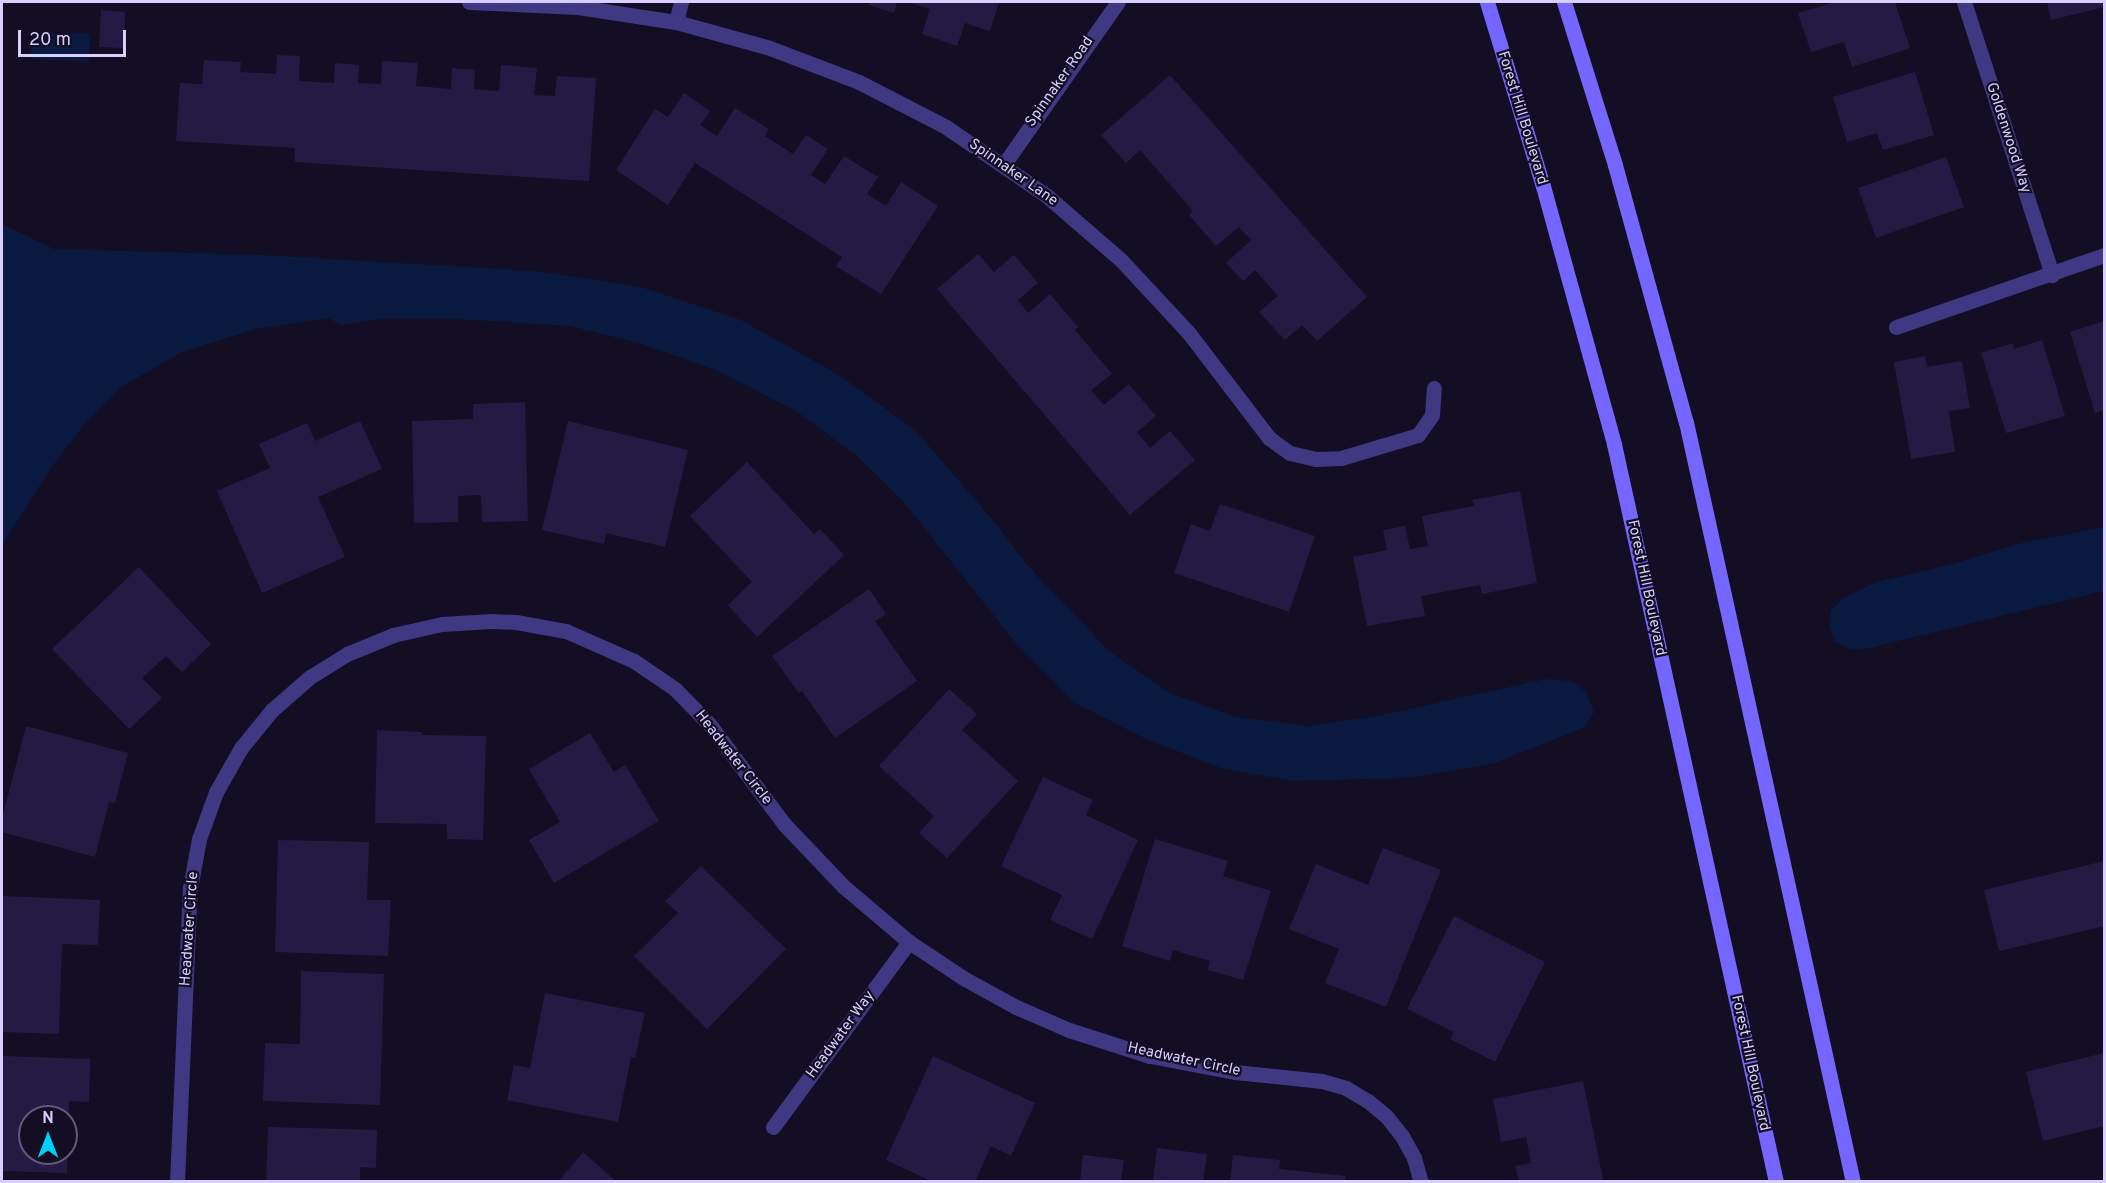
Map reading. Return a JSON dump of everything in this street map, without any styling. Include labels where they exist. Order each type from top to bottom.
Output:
[{"type":"main road","name":"Forest Hill Boulevard","points":[[1487,2],[1543,186],[1614,444],[1776,1182]]},
{"type":"main road","points":[[1564,2],[1615,165],[1686,422],[1853,1182]]},
{"type":"street","name":"Spinnaker Lane","points":[[469,2],[578,7],[676,22],[767,47],[859,82],[946,128],[1004,164],[1047,196],[1121,260],[1188,332],[1269,438],[1290,453],[1316,459],[1341,458],[1418,435],[1432,415],[1434,388]]},
{"type":"street","points":[[676,22],[681,2]]},
{"type":"street","name":"Spinnaker Road","points":[[1004,164],[1118,2]]},
{"type":"street","name":"Goldenwood Way","points":[[1964,2],[2052,275]]},
{"type":"street","points":[[1896,327],[2052,275],[2104,255]]},
{"type":"street","name":"Headwater Circle","points":[[177,1182],[190,888],[199,839],[216,792],[241,748],[272,710],[310,677],[347,654],[393,635],[442,624],[516,622],[566,631],[634,661],[675,689],[710,724],[784,824],[843,886],[909,942],[985,990],[1069,1030],[1150,1056],[1235,1072],[1322,1081],[1346,1089],[1368,1101],[1387,1117],[1402,1136],[1414,1158],[1421,1182]]},
{"type":"street","name":"Headwater Way","points":[[773,1127],[909,942]]},
{"type":"water","points":[[32,32],[90,34],[89,62],[31,59]]},
{"type":"water","points":[[2,224],[54,249],[261,255],[536,271],[641,287],[741,320],[839,375],[915,430],[992,519],[1029,567],[1108,650],[1168,692],[1235,717],[1309,726],[1377,716],[1546,679],[1572,681],[1586,692],[1594,712],[1585,727],[1495,763],[1409,778],[1293,781],[1223,769],[1146,739],[1075,703],[1015,642],[902,500],[857,456],[796,411],[713,369],[639,343],[569,326],[456,319],[385,318],[341,325],[328,318],[256,329],[182,352],[121,387],[83,426],[51,468],[2,545]]},
{"type":"water","points":[[2104,527],[2104,591],[1861,650],[1847,648],[1834,641],[1829,626],[1831,610],[1845,597],[1877,582],[1949,565],[2021,543]]},
{"type":"building","points":[[870,2],[897,2],[894,13],[869,5]]},
{"type":"building","points":[[908,2],[999,2],[990,31],[965,23],[957,46],[922,34],[930,9]]},
{"type":"building","points":[[1835,2],[1895,2],[1910,48],[1852,67],[1844,42],[1811,52],[1798,13]]},
{"type":"building","points":[[2047,2],[2104,2],[2104,7],[2051,20]]},
{"type":"building","points":[[101,10],[125,12],[124,48],[99,47]]},
{"type":"building","points":[[277,55],[300,56],[299,81],[334,83],[335,63],[359,65],[358,83],[381,84],[382,61],[418,63],[416,86],[451,89],[452,68],[475,70],[474,89],[499,91],[501,65],[537,68],[534,95],[555,96],[557,76],[596,78],[589,181],[295,162],[295,148],[176,141],[180,83],[202,84],[204,60],[241,62],[240,72],[276,74]]},
{"type":"building","points":[[1915,72],[1934,135],[1883,150],[1877,133],[1847,142],[1833,97]]},
{"type":"building","points":[[1170,75],[1367,297],[1317,341],[1302,325],[1285,340],[1259,312],[1278,296],[1255,270],[1243,281],[1226,263],[1251,240],[1239,227],[1216,246],[1189,215],[1193,211],[1140,150],[1126,163],[1101,135]]},
{"type":"building","points":[[684,93],[710,111],[700,125],[717,136],[735,108],[769,129],[765,136],[793,154],[806,135],[828,149],[811,175],[825,184],[844,156],[878,177],[867,194],[886,206],[901,182],[938,206],[881,294],[836,266],[842,257],[695,163],[668,205],[616,170],[655,109],[668,117]]},
{"type":"building","points":[[1946,157],[1964,207],[1876,238],[1858,188]]},
{"type":"building","points":[[978,254],[994,272],[1014,255],[1038,283],[1018,300],[1028,313],[1050,294],[1078,327],[1075,330],[1112,374],[1091,390],[1104,405],[1129,384],[1156,416],[1137,432],[1150,448],[1170,431],[1195,460],[1130,515],[937,289]]},
{"type":"building","points":[[2104,321],[2104,410],[2095,413],[2070,332]]},
{"type":"building","points":[[2042,340],[2065,416],[2006,433],[1981,353],[2013,343],[2014,349]]},
{"type":"building","points":[[1925,356],[1927,367],[1962,361],[1970,408],[1949,411],[1955,452],[1911,459],[1894,362]]},
{"type":"building","points":[[525,402],[528,521],[482,522],[481,495],[458,496],[458,522],[414,523],[412,421],[473,419],[473,404]]},
{"type":"building","points":[[360,421],[382,469],[318,497],[345,557],[262,593],[217,491],[270,468],[259,444],[307,423],[315,441]]},
{"type":"building","points":[[568,421],[688,450],[665,547],[606,533],[604,544],[542,530]]},
{"type":"building","points":[[747,462],[814,534],[820,529],[844,555],[757,637],[728,605],[752,582],[690,516]]},
{"type":"building","points":[[1520,491],[1537,583],[1482,594],[1480,585],[1421,596],[1425,616],[1367,626],[1353,557],[1387,550],[1383,530],[1405,526],[1410,549],[1428,546],[1422,516],[1474,506],[1472,500]]},
{"type":"building","points":[[1220,504],[1315,536],[1289,612],[1174,573],[1191,524],[1210,531]]},
{"type":"building","points":[[139,567],[211,644],[182,672],[166,656],[142,678],[162,698],[129,729],[52,649]]},
{"type":"building","points":[[869,589],[886,614],[875,621],[917,681],[835,738],[802,691],[799,693],[772,656]]},
{"type":"building","points":[[949,689],[977,714],[962,730],[1018,781],[947,858],[919,833],[934,816],[879,766]]},
{"type":"building","points":[[26,726],[128,753],[115,803],[109,802],[95,857],[2,832],[2,819]]},
{"type":"building","points":[[377,730],[422,732],[422,735],[486,736],[483,840],[447,839],[447,824],[375,823]]},
{"type":"building","points":[[590,733],[614,772],[625,765],[659,821],[554,883],[529,840],[560,822],[529,769]]},
{"type":"building","points":[[1043,777],[1093,800],[1086,815],[1138,840],[1092,939],[1050,920],[1062,895],[1001,866]]},
{"type":"building","points":[[1155,839],[1228,861],[1223,876],[1271,891],[1243,980],[1208,970],[1210,961],[1173,950],[1170,961],[1122,946]]},
{"type":"building","points":[[278,840],[369,842],[367,900],[391,900],[388,956],[275,952]]},
{"type":"building","points":[[1383,848],[1441,870],[1386,1007],[1325,983],[1339,949],[1289,929],[1316,864],[1368,885]]},
{"type":"building","points":[[2104,861],[2104,926],[1999,951],[1984,890]]},
{"type":"building","points":[[701,866],[786,949],[707,1029],[634,956],[678,913],[665,901]]},
{"type":"building","points":[[2,896],[100,900],[98,945],[62,944],[59,1034],[2,1032]]},
{"type":"building","points":[[1454,916],[1545,962],[1495,1062],[1450,1039],[1454,1032],[1407,1009]]},
{"type":"building","points":[[301,971],[384,974],[380,1105],[263,1101],[265,1043],[300,1044]]},
{"type":"building","points":[[545,993],[645,1013],[635,1058],[631,1057],[618,1122],[507,1100],[514,1065],[530,1068]]},
{"type":"building","points":[[2104,1053],[2104,1126],[2043,1141],[2026,1072]]},
{"type":"building","points":[[2,1056],[90,1059],[89,1102],[69,1101],[69,1105],[18,1105],[18,1165],[67,1165],[67,1173],[2,1171]]},
{"type":"building","points":[[933,1056],[1035,1103],[1011,1156],[991,1146],[975,1182],[933,1182],[886,1160]]},
{"type":"building","points":[[1583,1081],[1603,1179],[1592,1182],[1519,1182],[1515,1166],[1531,1163],[1526,1137],[1501,1142],[1493,1099]]},
{"type":"building","points":[[268,1127],[377,1130],[376,1168],[360,1167],[360,1182],[266,1182]]},
{"type":"building","points":[[1157,1148],[1207,1154],[1203,1182],[1153,1182]]},
{"type":"building","points":[[583,1152],[617,1182],[558,1182]]},
{"type":"building","points":[[1083,1155],[1124,1160],[1121,1182],[1080,1182]]},
{"type":"building","points":[[1233,1155],[1280,1160],[1279,1169],[1346,1176],[1345,1182],[1230,1182]]}]
